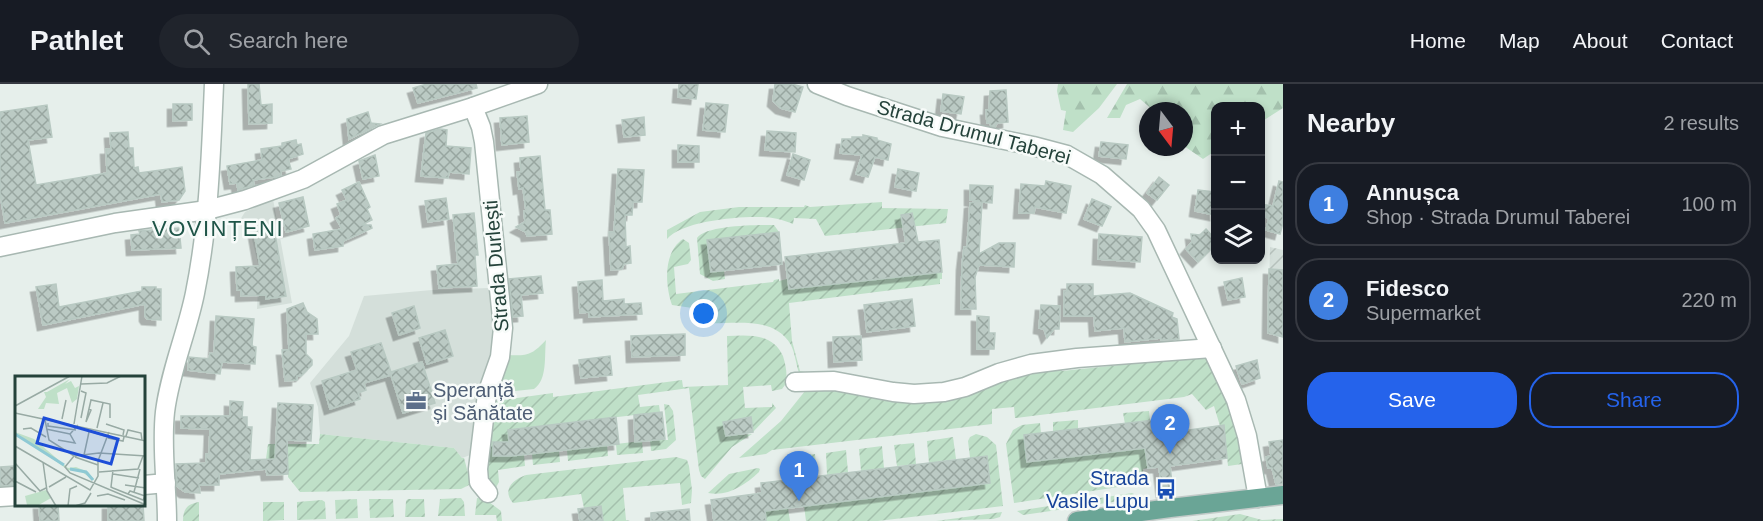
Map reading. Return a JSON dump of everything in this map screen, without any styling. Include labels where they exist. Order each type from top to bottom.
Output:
[{"type":"main road","points":[[1077,521],[1283,495]]},
{"type":"street","points":[[167,521],[164,420],[168,388],[190,321],[207,210],[213,84]]},
{"type":"street","points":[[0,247],[115,223],[207,210],[245,200],[282,188],[319,171],[383,135],[538,84]]},
{"type":"street","name":"Strada Drumul Taberei","points":[[817,84],[942,127],[1054,150],[1083,162],[1102,175],[1141,209],[1156,230],[1241,413],[1258,498]]},
{"type":"street","name":"Strada Durlești","points":[[473,107],[482,127],[503,328],[500,357],[488,394],[478,469],[479,482],[488,494]]},
{"type":"street","points":[[795,382],[834,381],[914,394],[944,392],[965,387],[999,372],[1030,364],[1077,358],[1212,348]]},
{"type":"street","points":[[146,485],[166,483]]},
{"type":"street","points":[[0,497],[15,496]]},
{"type":"shaded area","points":[[273,199],[292,303],[257,309],[259,268],[249,227],[240,220],[245,212]]},
{"type":"shaded area","points":[[1270,247],[1283,250],[1283,337],[1268,333]]},
{"type":"shaded area","points":[[489,288],[495,343],[476,453],[462,458],[454,448],[320,434],[318,407],[310,383],[349,336],[364,296]]},
{"type":"green space","points":[[1058,84],[1117,84],[1099,108],[1073,132],[1063,130],[1066,111],[1061,110]]},
{"type":"green space","points":[[1127,84],[1283,84],[1283,108],[1265,119],[1265,102],[1211,102],[1211,154],[1203,159],[1193,152],[1193,102],[1144,102],[1140,99],[1126,105],[1120,118],[1107,118]]},
{"type":"green space","points":[[882,202],[882,208],[948,209],[946,223],[825,236],[816,219],[794,218],[793,224],[769,218],[739,217],[697,224],[674,233],[667,239],[667,230],[700,212],[739,207],[804,207],[805,205],[810,207]]},
{"type":"green space","points":[[774,225],[779,232],[707,240],[711,272],[724,271],[725,279],[713,281],[700,274],[697,238],[702,234],[721,228]]},
{"type":"green space","points":[[683,239],[689,243],[691,260],[688,264],[674,267],[676,294],[773,282],[779,279],[779,281],[787,279],[789,289],[942,272],[942,279],[940,279],[940,284],[789,303],[792,341],[800,371],[805,372],[802,375],[799,373],[791,345],[774,329],[751,323],[702,323],[699,309],[672,305],[667,269],[672,252]]},
{"type":"green space","points":[[727,336],[760,337],[773,343],[783,356],[786,382],[782,389],[772,391],[771,385],[743,387],[745,408],[772,407],[772,403],[776,408],[753,432],[751,418],[724,422],[726,436],[752,434],[732,447],[705,479],[699,470],[689,388],[638,395],[640,407],[659,405],[660,412],[508,430],[511,456],[524,455],[525,466],[498,470],[499,482],[495,489],[483,480],[492,406],[496,401],[553,393],[553,397],[682,380],[683,387],[728,385]]},
{"type":"green space","points":[[546,340],[542,379],[538,385],[534,389],[497,393],[495,391],[507,355],[529,354]]},
{"type":"green space","points":[[1206,356],[1231,404],[1244,459],[1242,464],[1228,466],[1224,425],[1220,426],[1214,406],[1206,410],[1192,394],[1184,397],[1015,418],[1014,407],[992,409],[992,424],[772,450],[766,454],[739,458],[781,421],[805,391],[824,387],[879,395],[1060,365],[1062,371]]},
{"type":"green space","points":[[664,404],[669,405],[673,411],[676,440],[666,449],[651,451],[650,440],[668,440]]},
{"type":"green space","points":[[1149,411],[1150,421],[1125,424],[1123,413]]},
{"type":"green space","points":[[1078,420],[1078,429],[1053,432],[1053,422]]},
{"type":"green space","points":[[1040,423],[1041,433],[1024,436],[1027,462],[1145,448],[1148,468],[1143,469],[1144,483],[1014,503],[1006,444],[1013,430],[1022,425]]},
{"type":"green space","points":[[320,434],[454,448],[464,458],[473,483],[461,489],[300,492],[288,477],[288,459],[266,459],[268,444],[319,444]]},
{"type":"green space","points":[[976,434],[987,437],[996,445],[1003,506],[878,521],[806,521],[804,506],[990,483],[987,456],[970,458],[968,441]]},
{"type":"green space","points":[[953,437],[956,459],[929,463],[927,441]]},
{"type":"green space","points":[[642,441],[643,453],[617,455],[616,444]]},
{"type":"green space","points":[[914,443],[916,464],[897,466],[894,445]]},
{"type":"green space","points":[[607,445],[608,456],[568,461],[567,450]]},
{"type":"green space","points":[[882,446],[884,468],[861,471],[859,449]]},
{"type":"green space","points":[[846,450],[848,472],[827,475],[826,453]]},
{"type":"green space","points":[[559,451],[560,462],[533,465],[532,454]]},
{"type":"green space","points":[[815,454],[817,476],[787,480],[786,467],[790,457]]},
{"type":"green space","points":[[676,457],[687,460],[689,466],[691,503],[682,505],[680,483],[623,488],[626,520],[630,521],[603,521],[601,506],[584,508],[581,494],[513,503],[508,494],[510,486],[526,475]]},
{"type":"green space","points":[[758,468],[759,472],[736,489],[715,494],[708,493],[729,474]]},
{"type":"green space","points":[[1134,494],[1127,500],[1023,515],[1017,511]]},
{"type":"green space","points":[[461,498],[464,502],[465,516],[438,516],[440,499]]},
{"type":"green space","points":[[477,498],[485,499],[501,511],[502,521],[497,521],[496,515],[475,515]]},
{"type":"green space","points":[[357,499],[358,518],[336,519],[335,500]]},
{"type":"green space","points":[[369,499],[393,499],[394,517],[370,518]]},
{"type":"green space","points":[[408,499],[424,499],[425,517],[405,517]]},
{"type":"green space","points":[[322,500],[325,502],[326,519],[297,520],[297,502]]},
{"type":"green space","points":[[199,502],[199,521],[183,521],[186,508]]},
{"type":"green space","points":[[263,502],[284,502],[284,520],[263,521]]},
{"type":"green space","points":[[788,508],[790,521],[766,521],[765,511]]},
{"type":"green space","points":[[1002,512],[1000,517],[993,519],[936,521]]},
{"type":"green space","points":[[1240,514],[1262,520],[1283,519],[1283,521],[1192,521]]},
{"type":"building","points":[[248,84],[259,84],[261,105],[272,104],[272,123],[249,124]]},
{"type":"building","points":[[427,84],[476,84],[477,88],[418,103],[413,88]]},
{"type":"building","points":[[679,84],[698,84],[696,99],[678,97]]},
{"type":"building","points":[[775,84],[792,84],[803,87],[795,112],[781,108],[773,101]]},
{"type":"building","points":[[1006,90],[1008,122],[997,123],[995,127],[991,126],[987,123],[986,110],[989,110],[990,91]]},
{"type":"building","points":[[943,94],[964,97],[961,114],[941,111]]},
{"type":"building","points":[[706,103],[728,105],[725,132],[703,130]]},
{"type":"building","points":[[173,104],[192,104],[192,120],[173,121]]},
{"type":"building","points":[[47,105],[52,137],[28,140],[36,185],[107,173],[106,149],[111,149],[110,133],[128,132],[129,148],[133,148],[134,168],[138,167],[139,173],[182,167],[185,191],[179,200],[162,202],[161,194],[5,223],[0,193],[0,112]]},
{"type":"building","points":[[368,112],[370,123],[380,124],[349,139],[347,119]]},
{"type":"building","points":[[527,116],[529,142],[502,145],[500,118]]},
{"type":"building","points":[[644,117],[645,135],[624,137],[622,120]]},
{"type":"building","points":[[440,129],[447,130],[446,146],[471,148],[469,174],[449,172],[448,178],[421,176],[426,133]]},
{"type":"building","points":[[767,131],[796,133],[795,152],[765,150]]},
{"type":"building","points":[[863,135],[891,144],[888,160],[875,157],[868,177],[856,174],[862,155],[840,153],[842,139],[863,137]]},
{"type":"building","points":[[296,140],[297,145],[301,144],[303,154],[288,159],[291,169],[281,171],[281,175],[275,177],[253,180],[254,185],[238,190],[237,183],[230,184],[227,166],[262,160],[261,149],[282,146],[282,143]]},
{"type":"building","points":[[1101,142],[1128,145],[1126,159],[1099,156]]},
{"type":"building","points":[[678,145],[699,146],[699,162],[678,162]]},
{"type":"building","points":[[793,154],[810,160],[804,180],[787,175]]},
{"type":"building","points":[[375,155],[379,176],[363,179],[359,161]]},
{"type":"building","points":[[540,156],[545,210],[550,210],[552,234],[527,236],[526,232],[516,227],[525,222],[524,211],[526,211],[523,188],[519,189],[517,172],[521,172],[520,158]]},
{"type":"building","points":[[618,169],[644,170],[642,202],[633,202],[632,215],[625,215],[626,247],[630,246],[631,263],[624,264],[622,269],[611,270],[609,232],[614,232]]},
{"type":"building","points":[[898,169],[919,173],[916,191],[895,187]]},
{"type":"building","points":[[1159,177],[1169,185],[1157,200],[1147,193]]},
{"type":"building","points":[[1046,181],[1071,186],[1066,213],[1035,207],[1034,213],[1019,213],[1021,184],[1045,186]]},
{"type":"building","points":[[1279,181],[1283,182],[1283,223],[1280,234],[1266,230],[1269,218],[1265,217],[1265,205],[1273,206]]},
{"type":"building","points":[[359,182],[370,207],[367,209],[372,220],[361,225],[371,225],[372,228],[343,241],[343,246],[315,250],[313,234],[342,229],[336,218],[341,215],[337,204],[347,200],[342,190]]},
{"type":"building","points":[[970,185],[993,186],[992,203],[982,202],[979,254],[999,243],[1015,243],[1014,267],[979,265],[975,277],[976,309],[961,309],[962,265],[964,247],[967,247],[970,203],[980,201],[970,200]]},
{"type":"building","points":[[1198,190],[1211,192],[1211,214],[1195,211]]},
{"type":"building","points":[[303,197],[309,226],[286,232],[279,203]]},
{"type":"building","points":[[446,198],[449,219],[428,222],[425,201]]},
{"type":"building","points":[[1092,199],[1111,207],[1102,226],[1084,219]]},
{"type":"building","points":[[474,213],[478,255],[475,255],[477,286],[439,288],[437,266],[458,264],[453,215]]},
{"type":"building","points":[[912,213],[918,242],[939,240],[942,272],[789,289],[785,257],[906,243],[901,215]]},
{"type":"building","points":[[179,228],[181,248],[132,250],[131,235],[140,234],[139,231]]},
{"type":"building","points":[[274,228],[286,296],[266,299],[266,295],[241,296],[241,290],[237,290],[236,267],[260,266],[254,232]]},
{"type":"building","points":[[1206,229],[1211,235],[1211,249],[1198,262],[1186,249],[1192,242],[1191,234],[1200,235]]},
{"type":"building","points":[[779,232],[782,264],[711,272],[707,240]]},
{"type":"building","points":[[1099,234],[1142,237],[1140,262],[1098,259]]},
{"type":"building","points":[[1269,269],[1283,270],[1283,337],[1268,333]]},
{"type":"building","points":[[541,276],[543,293],[521,295],[523,316],[513,317],[509,279]]},
{"type":"building","points":[[1242,278],[1245,297],[1228,300],[1224,282]]},
{"type":"building","points":[[602,280],[603,301],[624,299],[624,304],[641,303],[642,314],[589,317],[589,312],[580,313],[578,282]]},
{"type":"building","points":[[56,284],[59,307],[142,291],[142,287],[156,287],[156,289],[161,289],[161,320],[147,319],[145,304],[43,325],[36,287]]},
{"type":"building","points":[[1067,284],[1093,284],[1093,296],[1130,293],[1173,313],[1172,317],[1177,319],[1179,339],[1161,340],[1161,338],[1125,342],[1124,328],[1095,331],[1094,316],[1064,316],[1064,291],[1067,291]]},
{"type":"building","points":[[912,299],[915,326],[867,332],[864,305]]},
{"type":"building","points":[[303,303],[307,312],[317,319],[318,334],[306,334],[306,354],[312,360],[312,365],[301,376],[297,376],[297,380],[285,381],[282,350],[289,350],[287,309]]},
{"type":"building","points":[[1041,305],[1060,306],[1059,329],[1054,329],[1047,338],[1044,329],[1039,328]]},
{"type":"building","points":[[414,306],[420,328],[399,335],[392,313]]},
{"type":"building","points":[[216,316],[254,319],[252,346],[256,347],[255,364],[222,362],[220,374],[188,370],[189,357],[209,359],[210,353],[214,354]]},
{"type":"building","points":[[977,316],[989,317],[989,333],[995,333],[994,349],[977,349]]},
{"type":"building","points":[[445,330],[453,356],[427,364],[419,338]]},
{"type":"building","points":[[685,334],[685,355],[632,357],[631,336]]},
{"type":"building","points":[[861,336],[862,360],[834,362],[833,337]]},
{"type":"building","points":[[381,343],[391,372],[422,362],[435,403],[403,413],[391,375],[364,383],[366,390],[358,393],[360,399],[330,409],[322,381],[357,370],[351,352]]},
{"type":"building","points":[[610,356],[612,375],[581,378],[579,360]]},
{"type":"building","points":[[1257,360],[1260,378],[1242,384],[1236,366]]},
{"type":"building","points":[[230,401],[243,402],[242,417],[247,417],[247,427],[252,427],[250,460],[275,459],[278,403],[313,405],[311,441],[287,440],[288,474],[267,475],[266,469],[219,474],[219,485],[199,485],[200,493],[185,492],[177,486],[176,464],[206,463],[206,454],[209,454],[210,429],[181,428],[181,416],[230,416]]},
{"type":"building","points":[[662,412],[665,439],[635,442],[634,415]]},
{"type":"building","points":[[616,417],[619,444],[493,456],[493,442],[509,442],[508,430]]},
{"type":"building","points":[[751,417],[753,432],[726,436],[723,422]]},
{"type":"building","points":[[1180,417],[1182,431],[1224,425],[1227,458],[1170,466],[1173,491],[1162,492],[1159,467],[1148,468],[1145,448],[1027,462],[1024,435]]},
{"type":"building","points":[[1283,440],[1283,484],[1276,484],[1272,468],[1268,468],[1266,457],[1271,456],[1269,442]]},
{"type":"building","points":[[987,456],[990,483],[765,511],[766,521],[714,521],[711,500],[762,493],[761,483]]},
{"type":"building","points":[[14,466],[15,485],[0,486],[0,467]]},
{"type":"building","points":[[39,506],[58,506],[59,521],[40,521]]},
{"type":"building","points":[[108,506],[143,506],[144,521],[108,521]]},
{"type":"building","points":[[601,506],[603,521],[580,521],[578,509]]},
{"type":"building","points":[[689,509],[690,521],[651,521],[651,513]]},
{"type":"place","name":"Speranță și Sănătate","points":[[416,401]]},
{"type":"place","name":"Fidesco","points":[[1170,454]]},
{"type":"place","name":"Strada Vasile Lupu","points":[[1166,489]]},
{"type":"place","name":"Annușca","points":[[799,501]]},
{"type":"district","name":"VOVINȚENI","points":[[218,228]]}]
